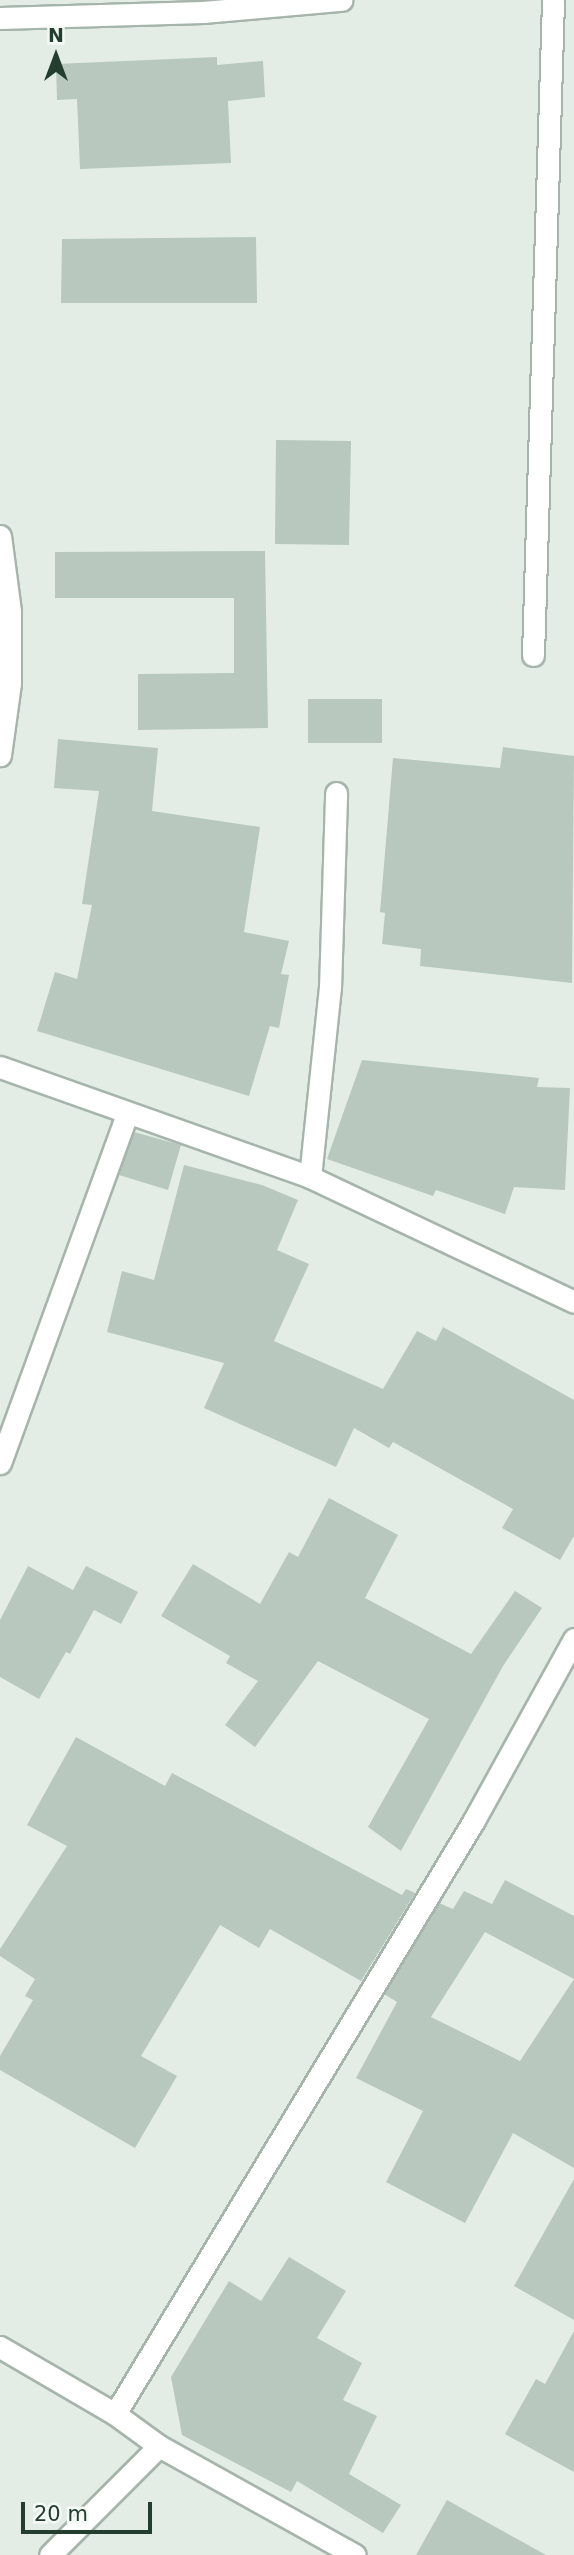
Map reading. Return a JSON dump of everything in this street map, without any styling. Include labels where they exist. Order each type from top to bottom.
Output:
[{"type":"street","points":[[0,18],[203,12],[341,0]]},
{"type":"street","points":[[533,655],[554,0]]},
{"type":"street","points":[[0,536],[10,611],[10,683],[0,755]]},
{"type":"street","points":[[310,1177],[330,988],[336,793]]},
{"type":"street","points":[[0,1067],[310,1177],[574,1302]]},
{"type":"street","points":[[0,1463],[127,1114]]},
{"type":"street","points":[[114,2414],[474,1822],[574,1639]]},
{"type":"street","points":[[0,2347],[114,2414],[159,2446],[355,2555]]},
{"type":"street","points":[[50,2555],[159,2446]]},
{"type":"building","points":[[217,57],[217,65],[263,61],[265,97],[228,101],[231,163],[80,169],[77,99],[57,100],[56,64]]},
{"type":"building","points":[[256,237],[257,303],[61,303],[62,239]]},
{"type":"building","points":[[276,440],[351,441],[349,545],[275,544]]},
{"type":"building","points":[[265,551],[268,728],[138,730],[138,674],[234,673],[234,598],[55,598],[55,552]]},
{"type":"building","points":[[308,699],[382,699],[382,743],[308,743]]},
{"type":"building","points":[[58,739],[158,748],[152,811],[260,827],[244,932],[289,941],[281,974],[289,975],[279,1028],[270,1026],[249,1096],[37,1031],[55,972],[77,979],[92,905],[82,904],[99,791],[54,788]]},
{"type":"building","points":[[503,747],[574,756],[572,983],[420,966],[421,949],[382,944],[385,913],[380,912],[393,758],[500,768]]},
{"type":"building","points":[[362,1060],[539,1078],[537,1087],[570,1088],[565,1190],[514,1187],[505,1214],[436,1190],[433,1196],[327,1159]]},
{"type":"building","points":[[134,1132],[181,1145],[168,1190],[119,1175]]},
{"type":"building","points":[[184,1165],[262,1185],[298,1200],[277,1250],[309,1264],[274,1341],[383,1389],[417,1331],[436,1341],[443,1327],[574,1400],[574,1536],[560,1560],[502,1528],[513,1509],[393,1442],[389,1448],[354,1428],[336,1467],[204,1408],[224,1363],[107,1332],[122,1271],[154,1280]]},
{"type":"building","points":[[329,1498],[398,1535],[365,1598],[471,1654],[515,1591],[542,1608],[503,1666],[401,1851],[368,1827],[429,1719],[318,1661],[255,1747],[225,1725],[258,1681],[226,1663],[230,1656],[161,1616],[193,1564],[260,1604],[289,1552],[298,1557]]},
{"type":"building","points":[[28,1566],[73,1590],[86,1566],[138,1592],[121,1624],[94,1610],[70,1654],[66,1652],[39,1699],[0,1677],[0,1620]]},
{"type":"building","points":[[76,1737],[165,1786],[172,1773],[402,1895],[406,1889],[415,1893],[361,1981],[270,1929],[259,1948],[220,1925],[141,2056],[177,2076],[135,2148],[0,2070],[0,2056],[33,2000],[25,1996],[35,1979],[0,1956],[0,1949],[67,1846],[27,1825]]},
{"type":"building","points":[[505,1880],[574,1916],[574,1979],[574,2168],[513,2133],[465,2223],[386,2182],[423,2111],[356,2078],[397,2002],[384,1994],[439,1903],[453,1909],[464,1891],[492,1904]],"holes":[[[485,1932],[574,1979],[520,2061],[431,2017]]]},
{"type":"building","points":[[574,2179],[574,2320],[514,2286]]},
{"type":"building","points":[[289,2257],[346,2291],[317,2338],[362,2363],[343,2400],[377,2416],[349,2474],[401,2505],[383,2533],[297,2481],[291,2492],[182,2435],[171,2377],[229,2281],[261,2301]]},
{"type":"building","points":[[574,2331],[574,2472],[505,2434],[536,2379],[545,2384]]},
{"type":"building","points":[[447,2500],[546,2555],[416,2555]]}]
